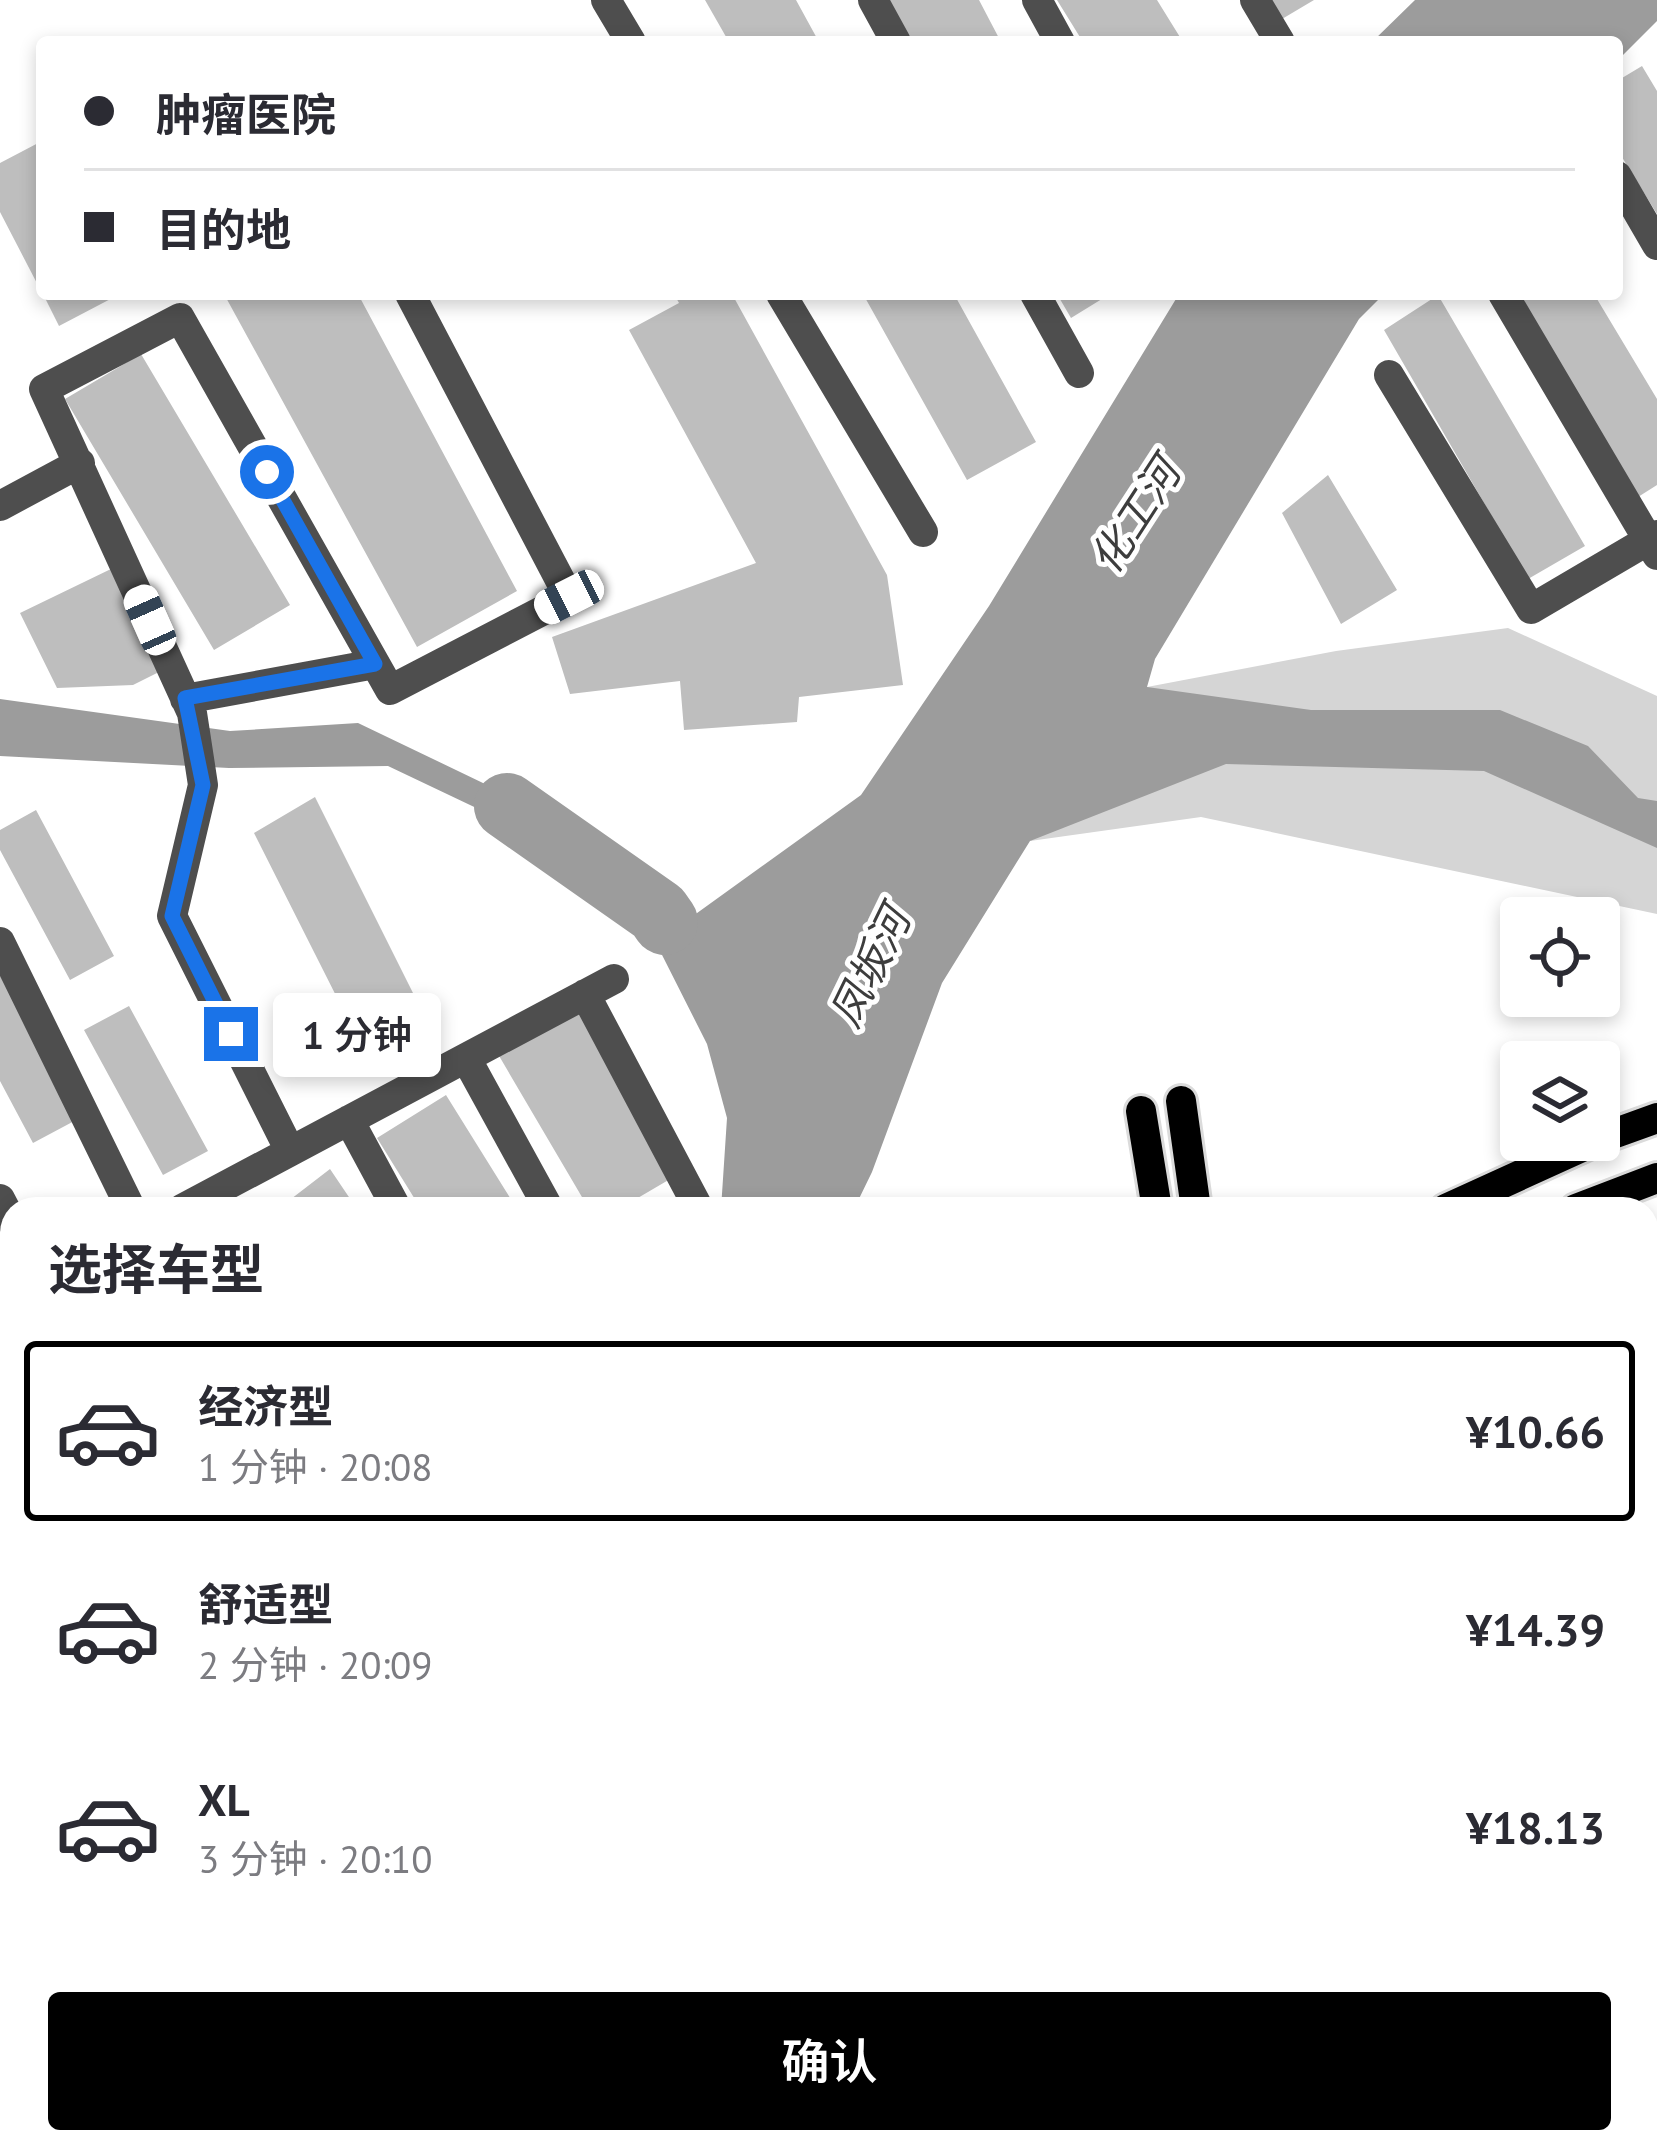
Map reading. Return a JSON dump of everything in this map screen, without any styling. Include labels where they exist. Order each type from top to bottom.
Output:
[{"type":"main road","points":[[1180,1101],[1194,1197]]},
{"type":"main road","points":[[1141,1111],[1154,1197]]},
{"type":"main road","points":[[1620,1132],[1657,1118]]},
{"type":"main road","points":[[1472,1197],[1552,1161]]},
{"type":"main road","points":[[1607,1197],[1657,1178]]},
{"type":"street","points":[[606,0],[627,36]]},
{"type":"street","points":[[873,0],[893,36]]},
{"type":"street","points":[[1036,0],[1053,36]]},
{"type":"street","points":[[1255,0],[1276,36]]},
{"type":"street","points":[[1623,186],[1657,245]]},
{"type":"street","points":[[290,1151],[172,916],[203,785],[188,706],[44,389],[181,317],[390,689],[569,597],[413,300]]},
{"type":"street","points":[[785,300],[923,532]]},
{"type":"street","points":[[1039,300],[1079,374]]},
{"type":"street","points":[[1389,375],[1531,609],[1654,543],[1507,300]]},
{"type":"street","points":[[0,506],[80,463]]},
{"type":"street","points":[[188,706],[375,664]]},
{"type":"street","points":[[0,942],[125,1197]]},
{"type":"street","points":[[204,1197],[614,979]]},
{"type":"street","points":[[585,994],[693,1197]]},
{"type":"street","points":[[466,1058],[542,1197]]},
{"type":"street","points":[[349,1120],[391,1197]]},
{"type":"shaded area","points":[[1508,628],[1657,696],[1657,914],[1620,906],[1620,897],[1577,897],[1201,817],[1030,841],[1147,687],[1336,651]]},
{"type":"water","points":[[1415,0],[1657,0],[1657,21],[1623,55],[1623,36],[1378,36]]},
{"type":"water","points":[[1175,300],[1378,300],[1359,319],[1155,659],[1147,687],[1311,710],[1500,710],[1588,746],[1638,798],[1657,801],[1657,848],[1484,771],[1226,764],[1030,841],[942,983],[860,1197],[722,1197],[727,1118],[707,1044],[656,943],[590,862],[388,766],[229,768],[0,756],[0,699],[230,731],[358,723],[604,841],[686,921],[861,795],[989,606]]},
{"type":"building","points":[[705,0],[796,0],[816,36],[726,36]]},
{"type":"building","points":[[882,0],[979,0],[998,36],[902,36]]},
{"type":"building","points":[[1057,0],[1157,0],[1179,36],[1079,36]]},
{"type":"building","points":[[1270,0],[1314,0],[1282,19]]},
{"type":"building","points":[[1642,66],[1657,91],[1657,214],[1623,159],[1623,77]]},
{"type":"building","points":[[36,144],[36,281],[0,212],[0,163]]},
{"type":"building","points":[[46,300],[109,300],[59,326]]},
{"type":"building","points":[[227,300],[361,300],[517,591],[417,647]]},
{"type":"building","points":[[735,300],[887,575],[903,685],[799,697],[797,722],[684,730],[680,681],[570,694],[552,637],[756,563],[629,330],[679,303]]},
{"type":"building","points":[[866,300],[957,300],[1036,442],[967,480]]},
{"type":"building","points":[[1060,300],[1100,300],[1071,318]]},
{"type":"building","points":[[1430,300],[1441,300],[1585,546],[1528,579],[1384,330]]},
{"type":"building","points":[[1521,300],[1598,300],[1657,399],[1657,485],[1638,497]]},
{"type":"building","points":[[141,354],[290,605],[214,650],[65,399]]},
{"type":"building","points":[[1328,475],[1397,590],[1341,624],[1282,513]]},
{"type":"building","points":[[113,568],[163,670],[133,685],[57,688],[20,613]]},
{"type":"building","points":[[315,797],[438,1043],[375,1073],[254,833]]},
{"type":"building","points":[[36,810],[114,956],[70,980],[0,850],[0,830]]},
{"type":"building","points":[[0,975],[78,1119],[33,1143],[0,1081]]},
{"type":"building","points":[[576,1001],[677,1175],[639,1197],[582,1197],[495,1049]]},
{"type":"building","points":[[129,1006],[208,1151],[163,1175],[84,1030]]},
{"type":"building","points":[[446,1095],[510,1197],[414,1197],[377,1138]]},
{"type":"building","points":[[330,1169],[349,1197],[294,1197]]},
{"type":"waterway","points":[[507,806],[658,912],[665,922]]},
{"type":"route","points":[[231,1034],[172,916],[203,785],[192,713],[185,698],[375,664],[267,472]]},
{"type":"water label","name":"化工河","points":[[1135,516]]},
{"type":"water label","name":"凤坂河","points":[[870,967]]}]
